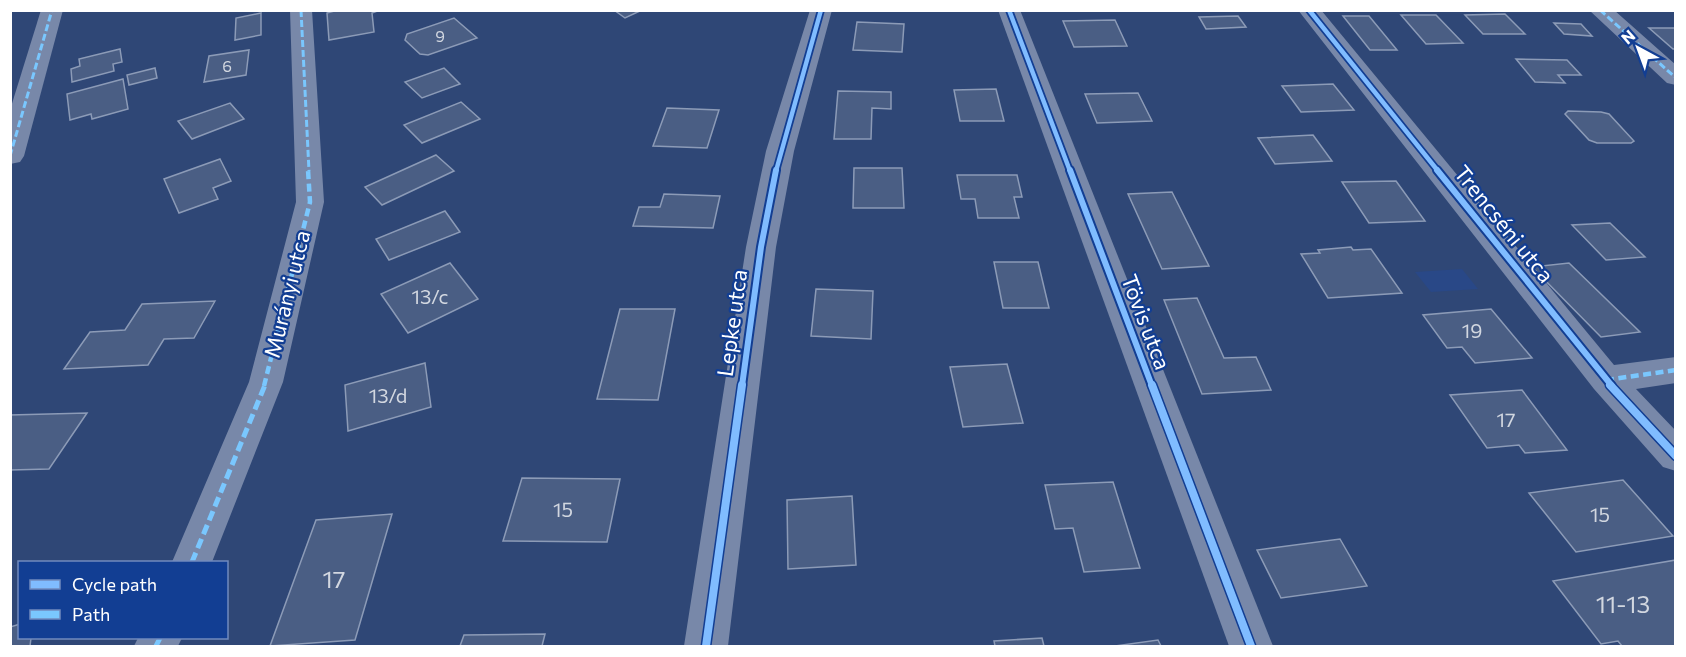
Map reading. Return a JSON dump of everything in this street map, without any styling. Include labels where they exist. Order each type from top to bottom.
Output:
[{"type":"street","points":[[10,156],[52,10]]},
{"type":"street","name":"Murányi utca","points":[[192,561],[266,382],[310,202],[301,10]]},
{"type":"street","name":"Lepke utca","points":[[706,646],[761,247],[780,151],[821,10]]},
{"type":"street","name":"Tövis utca","points":[[1009,10],[1251,646]]},
{"type":"street","name":"Trencséni utca","points":[[1309,10],[1606,380],[1676,456]]},
{"type":"street","points":[[1600,10],[1676,78]]},
{"type":"street","points":[[1606,380],[1676,370]]},
{"type":"water","points":[[1462,269],[1478,289],[1431,292],[1415,272]]},
{"type":"building","points":[[338,10],[380,10],[372,13],[374,32],[329,40],[327,13]]},
{"type":"building","points":[[614,10],[642,10],[625,18]]},
{"type":"building","points":[[261,13],[261,35],[235,40],[236,18]]},
{"type":"building","points":[[1505,14],[1525,34],[1483,34],[1465,15]]},
{"type":"building","points":[[1401,15],[1436,15],[1463,43],[1426,44]]},
{"type":"building","points":[[1238,16],[1246,27],[1206,29],[1199,17]]},
{"type":"building","points":[[1343,16],[1369,16],[1397,50],[1370,50]]},
{"type":"building","points":[[454,18],[477,38],[428,55],[420,54],[405,40],[407,34]]},
{"type":"building","points":[[1115,20],[1127,46],[1074,47],[1063,21]]},
{"type":"building","points":[[857,22],[904,24],[902,52],[853,50]]},
{"type":"building","points":[[1554,23],[1581,24],[1592,36],[1564,34]]},
{"type":"building","points":[[1649,28],[1676,28],[1676,49],[1673,49]]},
{"type":"building","points":[[120,49],[122,62],[113,64],[114,71],[72,82],[71,69],[80,66],[79,59]]},
{"type":"building","points":[[249,50],[246,75],[204,82],[209,56]]},
{"type":"building","points":[[1516,59],[1567,60],[1581,75],[1558,75],[1565,83],[1535,82]]},
{"type":"building","points":[[155,68],[157,78],[129,85],[127,75]]},
{"type":"building","points":[[444,68],[460,84],[422,98],[405,82]]},
{"type":"building","points":[[123,79],[128,109],[92,119],[91,114],[70,120],[67,94]]},
{"type":"building","points":[[1333,84],[1354,110],[1301,112],[1282,86]]},
{"type":"building","points":[[996,89],[1004,121],[960,121],[954,90]]},
{"type":"building","points":[[838,91],[891,92],[891,109],[872,108],[871,139],[834,139]]},
{"type":"building","points":[[1138,93],[1152,121],[1097,123],[1085,94]]},
{"type":"building","points":[[461,102],[480,119],[422,143],[404,125]]},
{"type":"building","points":[[230,103],[244,119],[192,139],[178,121]]},
{"type":"building","points":[[667,108],[719,110],[707,148],[653,146]]},
{"type":"building","points":[[1568,111],[1609,114],[1634,141],[1631,143],[1597,143],[1589,140],[1565,114]]},
{"type":"building","points":[[1313,135],[1332,161],[1275,164],[1258,138]]},
{"type":"building","points":[[436,155],[454,171],[382,205],[365,187]]},
{"type":"building","points":[[220,159],[231,181],[213,188],[218,199],[179,213],[164,179]]},
{"type":"building","points":[[854,168],[902,168],[904,208],[853,208]]},
{"type":"building","points":[[957,175],[1017,175],[1022,197],[1014,197],[1019,218],[978,218],[975,199],[961,199]]},
{"type":"building","points":[[1396,181],[1425,221],[1369,223],[1342,182]]},
{"type":"building","points":[[1172,192],[1209,266],[1162,269],[1128,194]]},
{"type":"building","points":[[664,194],[720,196],[713,228],[633,226],[639,207],[660,207]]},
{"type":"building","points":[[445,211],[460,232],[389,260],[376,239]]},
{"type":"building","points":[[1610,223],[1645,257],[1606,260],[1572,225]]},
{"type":"building","points":[[1351,247],[1353,250],[1371,249],[1402,293],[1328,298],[1301,254]]},
{"type":"building","points":[[994,262],[1038,262],[1049,308],[1003,308]]},
{"type":"building","points":[[450,263],[478,299],[408,333],[381,294]]},
{"type":"building","points":[[1569,263],[1640,332],[1601,337],[1532,267]]},
{"type":"building","points":[[816,289],[873,291],[871,339],[811,336]]},
{"type":"building","points":[[1197,298],[1224,358],[1256,357],[1271,390],[1202,394],[1164,300]]},
{"type":"building","points":[[215,301],[194,338],[164,339],[148,365],[64,369],[90,332],[125,330],[142,304]]},
{"type":"building","points":[[620,309],[675,309],[658,400],[597,399]]},
{"type":"building","points":[[1491,309],[1532,358],[1475,363],[1462,347],[1447,348],[1423,315]]},
{"type":"building","points":[[425,363],[431,407],[348,431],[345,385]]},
{"type":"building","points":[[1007,364],[1023,423],[963,427],[950,367]]},
{"type":"building","points":[[1522,390],[1567,450],[1525,453],[1519,445],[1487,448],[1450,395]]},
{"type":"building","points":[[87,413],[49,469],[10,470],[10,415]]},
{"type":"building","points":[[522,478],[620,479],[607,542],[503,541]]},
{"type":"building","points":[[1623,480],[1673,536],[1576,552],[1529,493]]},
{"type":"building","points":[[1113,482],[1140,568],[1084,572],[1073,528],[1055,529],[1045,485]]},
{"type":"building","points":[[852,496],[856,565],[788,569],[787,500]]},
{"type":"building","points":[[392,514],[355,640],[270,646],[316,520]]},
{"type":"building","points":[[1340,539],[1367,586],[1281,598],[1257,550]]},
{"type":"building","points":[[1676,560],[1676,646],[1622,646],[1618,641],[1601,644],[1553,581]]},
{"type":"building","points":[[18,625],[18,639],[31,639],[30,646],[10,646],[10,627]]},
{"type":"building","points":[[545,634],[542,646],[460,646],[464,635]]},
{"type":"building","points":[[1042,638],[1044,646],[995,646],[994,641]]},
{"type":"building","points":[[1158,640],[1161,646],[1115,646]]},
{"type":"marked path","points":[[10,156],[52,10]]},
{"type":"marked path","points":[[192,561],[266,382],[310,202],[301,10]]},
{"type":"marked path","points":[[1600,10],[1676,78]]},
{"type":"marked path","points":[[1606,380],[1676,370]]},
{"type":"marked path","points":[[156,646],[160,639]]},
{"type":"cycle path","points":[[706,646],[761,247],[780,151],[821,10]]},
{"type":"cycle path","points":[[1009,10],[1251,646]]},
{"type":"cycle path","points":[[1309,10],[1606,380],[1676,456]]}]
